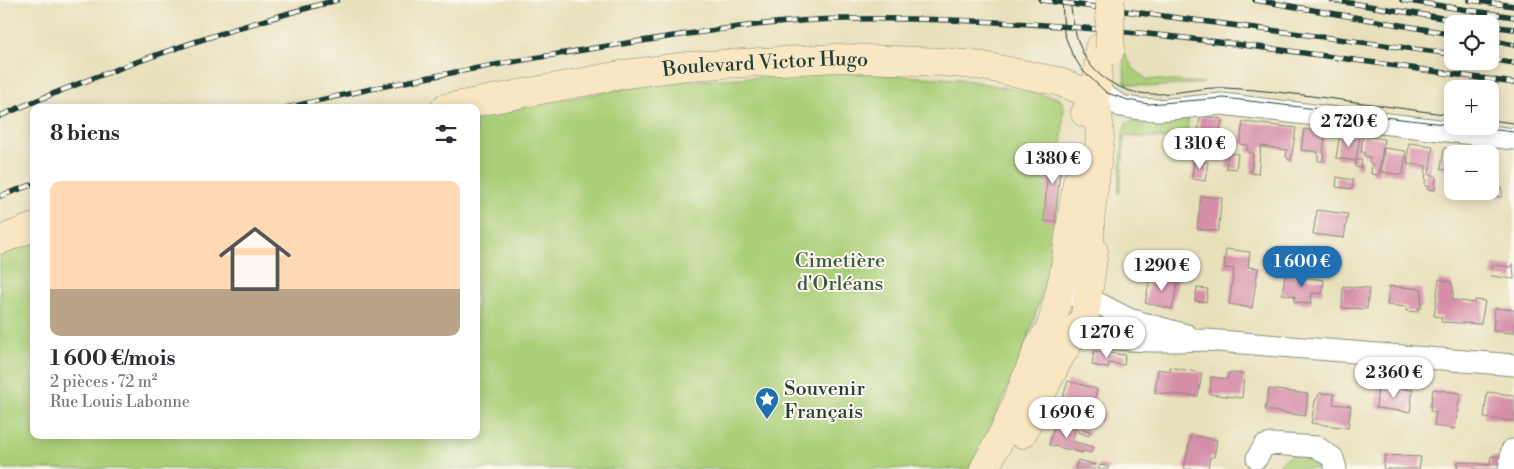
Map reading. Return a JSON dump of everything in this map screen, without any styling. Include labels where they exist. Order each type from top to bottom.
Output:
[{"type":"street","points":[[1100,0],[1105,49]]},
{"type":"street","points":[[984,469],[1005,430],[1038,349],[1064,328],[1085,316],[1091,269],[1090,221],[1100,138],[1098,110],[1101,98],[1110,0]]},
{"type":"street","name":"Boulevard Victor Hugo","points":[[465,104],[553,86],[661,70],[838,58],[944,62],[983,66],[1057,81],[1101,98]]},
{"type":"street","points":[[1005,469],[1052,370],[1064,328],[1060,294],[1086,108],[1101,98],[1159,110],[1222,104],[1514,139]]},
{"type":"street","points":[[0,240],[30,229]]},
{"type":"street","points":[[1060,294],[1088,298],[1129,318],[1206,340]]},
{"type":"street","points":[[1064,328],[1102,337],[1163,342],[1206,340],[1514,365]]},
{"type":"street","points":[[1257,458],[1264,446],[1271,444],[1316,447],[1333,458],[1336,469]]},
{"type":"green space","points":[[1123,51],[1133,68],[1146,79],[1204,83],[1150,87],[1125,83]]},
{"type":"green space","name":"Cimetière d'Orléans","points":[[843,73],[960,79],[1059,98],[1064,106],[1059,180],[1056,217],[1045,281],[1018,364],[995,417],[969,469],[0,469],[0,253],[30,242],[30,439],[480,439],[480,114],[661,82]]},
{"type":"green space","points":[[1189,114],[1186,140],[1125,136],[1120,193],[1118,193],[1123,133],[1126,124]]},
{"type":"green space","points":[[1294,453],[1326,460],[1328,469],[1280,469],[1281,462]]},
{"type":"building","points":[[1200,116],[1222,119],[1219,139],[1198,136]]},
{"type":"building","points":[[1243,122],[1296,128],[1291,161],[1286,157],[1287,150],[1261,146],[1258,174],[1251,173],[1253,153],[1247,152],[1248,145],[1240,144]]},
{"type":"building","points":[[1304,129],[1325,132],[1323,161],[1318,161],[1318,152],[1301,150]]},
{"type":"building","points":[[1340,133],[1360,136],[1356,160],[1362,160],[1361,168],[1355,167],[1356,161],[1336,158]]},
{"type":"building","points":[[1363,136],[1384,139],[1379,175],[1371,174],[1372,163],[1369,162],[1370,157],[1364,156],[1364,152],[1361,152]]},
{"type":"building","points":[[1409,143],[1433,146],[1429,175],[1436,176],[1435,190],[1427,189],[1428,186],[1425,186],[1426,166],[1407,164]]},
{"type":"building","points":[[1384,148],[1406,151],[1403,175],[1381,172]]},
{"type":"building","points":[[1444,148],[1444,170],[1441,169]]},
{"type":"building","points":[[1049,149],[1062,150],[1055,222],[1044,221]]},
{"type":"building","points":[[1228,153],[1238,154],[1236,169],[1226,168]]},
{"type":"building","points":[[1194,160],[1208,162],[1205,181],[1192,179]]},
{"type":"building","points":[[1337,177],[1353,180],[1352,189],[1336,187]]},
{"type":"building","points":[[1499,188],[1502,188],[1502,197],[1499,197]]},
{"type":"building","points":[[1201,196],[1222,198],[1218,231],[1197,229]]},
{"type":"building","points":[[1317,210],[1348,214],[1344,238],[1313,234]]},
{"type":"building","points":[[1226,249],[1250,252],[1248,267],[1258,268],[1252,308],[1229,304],[1234,269],[1224,268]]},
{"type":"building","points":[[1513,263],[1514,279],[1491,276],[1493,265],[1512,267]]},
{"type":"building","points":[[1285,275],[1324,280],[1322,294],[1312,293],[1311,304],[1294,302],[1295,296],[1282,294]]},
{"type":"building","points":[[1153,276],[1178,280],[1172,309],[1145,303],[1150,278]]},
{"type":"building","points":[[1439,279],[1451,282],[1453,300],[1475,303],[1475,300],[1485,301],[1481,324],[1441,322],[1442,317],[1434,316]]},
{"type":"building","points":[[1343,286],[1369,288],[1367,309],[1342,308]]},
{"type":"building","points":[[1389,286],[1422,289],[1421,308],[1418,308],[1418,312],[1406,311],[1407,307],[1387,305]]},
{"type":"building","points":[[1197,288],[1208,289],[1206,302],[1195,301]]},
{"type":"building","points":[[1495,308],[1514,310],[1514,333],[1493,331]]},
{"type":"building","points":[[1094,351],[1125,355],[1124,365],[1109,363],[1108,368],[1092,365]]},
{"type":"building","points":[[1170,367],[1202,373],[1198,396],[1155,393],[1158,369],[1170,371]]},
{"type":"building","points":[[1228,373],[1244,374],[1242,398],[1210,394],[1211,377],[1227,379]]},
{"type":"building","points":[[1068,381],[1097,389],[1094,402],[1102,405],[1101,409],[1105,414],[1100,422],[1089,419],[1087,424],[1081,424],[1059,418],[1060,415],[1058,414]]},
{"type":"building","points":[[1378,385],[1413,390],[1410,412],[1376,408]]},
{"type":"building","points":[[1269,389],[1308,394],[1305,416],[1265,410]]},
{"type":"building","points":[[1433,389],[1460,393],[1455,429],[1434,426],[1436,412],[1430,411]]},
{"type":"building","points":[[1487,392],[1514,395],[1514,421],[1484,418]]},
{"type":"building","points":[[1320,393],[1334,394],[1333,404],[1351,406],[1348,428],[1311,423],[1315,401]]},
{"type":"building","points":[[1055,422],[1076,427],[1072,441],[1093,447],[1091,453],[1049,445]]},
{"type":"building","points":[[1079,428],[1090,431],[1089,436],[1078,432]]},
{"type":"building","points":[[1191,435],[1217,440],[1214,457],[1210,457],[1208,469],[1184,469]]},
{"type":"building","points":[[1385,455],[1421,457],[1419,469],[1383,469]]},
{"type":"building","points":[[1491,456],[1505,458],[1504,469],[1457,469],[1458,461],[1490,465]]},
{"type":"building","points":[[1078,460],[1096,465],[1095,469],[1075,469]]},
{"type":"building","points":[[1100,465],[1109,467],[1108,469],[1098,469]]},
{"type":"tram line","points":[[1062,0],[1064,33],[1072,54],[1083,71],[1107,93],[1128,100],[1148,104],[1224,98],[1444,124]]},
{"type":"tram line","points":[[1070,0],[1075,30],[1084,55],[1100,75],[1127,90],[1151,94],[1214,88],[1254,90],[1444,114]]},
{"type":"tram line","points":[[1499,121],[1514,123]]},
{"type":"tram line","points":[[1499,130],[1514,132]]},
{"type":"railway","points":[[0,116],[82,82],[209,37],[337,0]]},
{"type":"railway","points":[[1041,0],[1444,53]]},
{"type":"railway","points":[[1255,0],[1444,33]]},
{"type":"railway","points":[[1332,0],[1444,18]]},
{"type":"railway","points":[[1402,0],[1514,17]]},
{"type":"railway","points":[[1470,0],[1514,6]]},
{"type":"railway","points":[[304,104],[418,79],[596,48],[692,33],[794,21],[845,19],[929,19],[1097,29],[1264,48],[1514,83]]},
{"type":"railway","points":[[1499,27],[1514,29]]},
{"type":"railway","points":[[1499,42],[1514,45]]},
{"type":"railway","points":[[1499,60],[1514,63]]},
{"type":"railway","points":[[0,196],[30,185]]},
{"type":"place","name":"Souvenir Français","points":[[767,420]]}]
